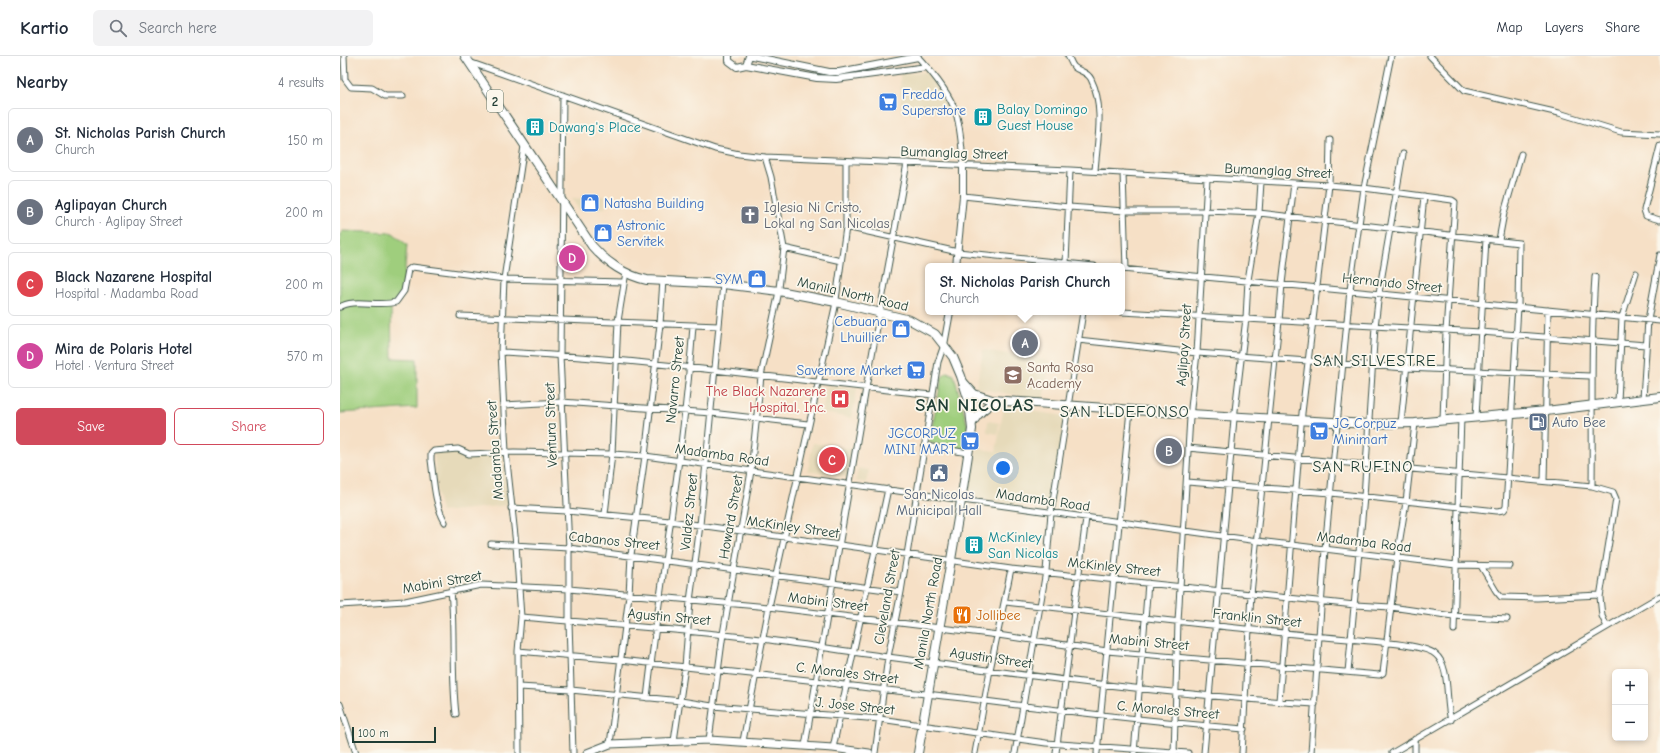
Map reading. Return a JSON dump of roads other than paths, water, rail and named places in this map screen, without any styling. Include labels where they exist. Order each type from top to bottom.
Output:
[{"type":"main road","name":"Manila North Road","points":[[467,59],[524,146],[597,252],[626,272],[637,278],[722,284],[779,291],[836,302],[880,313],[920,324],[935,334],[953,357],[963,382],[972,423],[969,453],[918,753]]},
{"type":"main road","points":[[963,382],[974,394],[988,399],[1001,401],[1368,424],[1415,423],[1546,411],[1593,404],[1660,397]]},
{"type":"main road","points":[[972,423],[976,416],[986,407],[1001,401]]},
{"type":"main road","points":[[587,753],[610,744],[709,740],[833,748],[869,753]]},
{"type":"street","points":[[344,56],[345,79],[351,87],[372,88],[385,96],[403,96]]},
{"type":"street","points":[[729,56],[729,61],[737,67],[746,65],[817,78],[836,79],[926,67]]},
{"type":"street","points":[[746,65],[751,56],[829,72],[839,72],[918,57],[955,112],[962,142],[963,196],[956,263]]},
{"type":"street","points":[[1068,56],[1075,67],[1089,76],[1098,99],[1099,115],[1095,171]]},
{"type":"street","points":[[1311,753],[1318,637],[1332,462],[1338,422],[1346,324],[1364,188],[1391,56]]},
{"type":"street","points":[[1430,56],[1464,91],[1559,113],[1621,132],[1660,134]]},
{"type":"street","name":"Bumanglag Street","points":[[467,59],[562,95],[715,149],[765,157],[1095,171],[1364,188],[1452,200],[1455,202],[1452,235]]},
{"type":"street","name":"Ventura Street","points":[[562,95],[560,355],[569,548],[569,621],[574,753]]},
{"type":"street","points":[[1279,701],[1286,598],[1300,457],[1302,420],[1328,185],[1330,140]]},
{"type":"street","name":"Madamba Street","points":[[520,753],[518,651],[521,617],[516,546],[506,452],[501,352],[504,279],[524,146]]},
{"type":"street","points":[[1660,146],[1644,210],[1646,216],[1660,220]]},
{"type":"street","points":[[1348,672],[1364,497],[1375,327],[1379,293],[1398,192],[1403,154]]},
{"type":"street","points":[[1499,240],[1504,213],[1521,154]]},
{"type":"street","name":"Howard Street","points":[[709,740],[717,671],[751,471],[762,376],[779,291],[784,248],[771,177],[765,157]]},
{"type":"street","points":[[742,741],[762,639],[798,477],[808,424],[836,302],[846,227],[846,161]]},
{"type":"street","points":[[805,746],[851,484],[866,388],[908,164]]},
{"type":"street","points":[[846,227],[958,252],[1066,263],[1070,170]]},
{"type":"street","points":[[1123,173],[1125,211],[1124,263]]},
{"type":"street","name":"Aglipay Street","points":[[1174,752],[1176,723],[1176,656],[1180,586],[1190,414],[1197,353],[1200,277],[1206,211],[1207,179]]},
{"type":"street","points":[[1204,753],[1234,416],[1246,318],[1248,280],[1259,213],[1261,182]]},
{"type":"street","points":[[1242,753],[1251,594],[1258,541],[1265,455],[1280,321],[1282,284],[1294,183]]},
{"type":"street","points":[[963,196],[1068,207],[1125,211],[1206,211],[1259,213],[1390,230],[1518,242],[1520,245],[1518,307],[1510,414],[1508,478],[1506,507],[1504,510],[1497,511],[1263,487],[1228,486],[1187,482]]},
{"type":"street","points":[[1401,423],[1424,196]]},
{"type":"street","points":[[1443,420],[1444,368],[1452,235]]},
{"type":"street","points":[[1476,417],[1486,239]]},
{"type":"street","points":[[784,248],[841,261]]},
{"type":"street","points":[[1643,399],[1648,320],[1660,255]]},
{"type":"street","points":[[340,307],[349,304],[381,304],[396,302],[404,291],[408,270],[412,267],[504,279],[623,282]]},
{"type":"street","name":"Hernando Street","points":[[1125,269],[1660,321]]},
{"type":"street","points":[[605,514],[612,454],[618,321],[623,282],[626,272]]},
{"type":"street","points":[[1618,402],[1622,318],[1636,273]]},
{"type":"street","points":[[1592,486],[1593,404],[1590,376],[1595,277]]},
{"type":"street","points":[[610,744],[629,595],[631,555],[645,456],[654,364],[660,324],[663,280]]},
{"type":"street","name":"Valdez Street","points":[[674,741],[681,701],[689,630],[690,601],[700,525],[716,369],[722,284]]},
{"type":"street","points":[[1544,481],[1548,310]]},
{"type":"street","points":[[1125,312],[1515,334],[1646,344]]},
{"type":"street","points":[[944,345],[949,315]]},
{"type":"street","points":[[1015,753],[1033,640],[1046,571],[1051,513],[1082,315]]},
{"type":"street","points":[[460,316],[719,326]]},
{"type":"street","name":"Navarro Street","points":[[647,698],[659,598],[679,462],[690,367],[693,326]]},
{"type":"street","points":[[1078,340],[1197,353],[1372,364],[1406,368],[1444,368],[1590,376]]},
{"type":"street","name":"Cleveland Street","points":[[876,753],[888,657],[896,623],[938,362],[944,345]]},
{"type":"street","points":[[501,352],[616,359],[716,369],[762,376],[933,395]]},
{"type":"street","points":[[503,405],[562,402],[711,413],[808,424]]},
{"type":"street","points":[[1098,753],[1100,716],[1130,410]]},
{"type":"street","points":[[1454,630],[1453,616],[1461,418]]},
{"type":"street","points":[[1386,643],[1406,502],[1415,423]]},
{"type":"street","points":[[925,446],[969,453]]},
{"type":"street","points":[[1188,448],[1300,457],[1332,462],[1410,469],[1460,472],[1592,486],[1613,492],[1616,497],[1600,595],[1602,616],[1608,627]]},
{"type":"street","name":"Madamba Road","points":[[445,522],[439,512],[436,500],[431,454],[434,452],[458,450],[469,454],[506,452],[612,454],[645,456],[679,462],[888,489],[961,501],[1258,541],[1456,565],[1510,566]]},
{"type":"street","points":[[833,748],[853,651],[862,618],[888,489]]},
{"type":"street","name":"McKinley Street","points":[[511,508],[605,514],[670,521],[1011,569],[1046,571],[1078,576],[1321,602],[1390,607],[1453,616],[1507,619]]},
{"type":"street","points":[[1056,753],[1086,518]]},
{"type":"street","name":"Cabanos Street","points":[[491,544],[569,548],[631,555],[901,592]]},
{"type":"street","points":[[1481,566],[1501,597],[1537,598],[1600,595]]},
{"type":"street","points":[[976,753],[990,670],[1011,569]]},
{"type":"street","points":[[1134,751],[1141,652],[1148,583]]},
{"type":"street","name":"Mabini Street","points":[[340,605],[405,601],[450,590],[481,585],[569,589],[769,607],[998,635],[1107,651],[1141,652],[1379,676],[1383,673],[1386,643]]},
{"type":"street","points":[[450,590],[452,610],[453,682],[456,714]]},
{"type":"street","points":[[1392,753],[1414,739],[1451,720],[1660,596]]},
{"type":"street","name":"Franklin Street","points":[[1005,602],[1073,611],[1386,643],[1427,650],[1433,652],[1439,658],[1445,675],[1448,709],[1451,720]]},
{"type":"street","name":"Agustin Street","points":[[521,617],[689,630],[822,646],[888,657],[1065,680],[1210,696],[1315,704]]},
{"type":"street","name":"C. Morales Street","points":[[518,651],[651,663],[817,681],[846,686],[927,694],[1136,720],[1244,729]]},
{"type":"street","name":"J. Jose Street","points":[[518,687],[571,690],[681,701],[712,706],[880,719],[1057,744],[1134,751],[1188,753]]},
{"type":"street","points":[[340,704],[342,720],[356,753]]},
{"type":"street","points":[[1414,739],[1415,753]]},
{"type":"place","name":"Freddo Superstore","points":[[888,102]]},
{"type":"place","name":"Balay Domingo Guest House","points":[[983,117]]},
{"type":"place","name":"Dawang's Place","points":[[535,127]]},
{"type":"place","name":"Natasha Building","points":[[590,203]]},
{"type":"place","name":"Iglesia Ni Cristo, Lokal ng San Nicolas","points":[[750,215]]},
{"type":"place","name":"Astronic Servitek","points":[[603,233]]},
{"type":"place","name":"Mira de Polaris Hotel","points":[[572,258]]},
{"type":"place","name":"SYM","points":[[757,279]]},
{"type":"place","name":"Cebuana Lhuillier","points":[[901,329]]},
{"type":"place","name":"St. Nicholas Parish Church","points":[[1025,343]]},
{"type":"place","name":"Savemore Market","points":[[916,370]]},
{"type":"place","name":"Santa Rosa Academy","points":[[1013,375]]},
{"type":"place","name":"The Black Nazarene Hospital, Inc.","points":[[840,399]]},
{"type":"place","name":"Auto Bee","points":[[1538,422]]},
{"type":"place","name":"JG Corpuz Minimart","points":[[1319,431]]},
{"type":"place","name":"JGCORPUZ MINI MART","points":[[970,441]]},
{"type":"place","name":"Aglipayan Church","points":[[1169,451]]},
{"type":"place","name":"Black Nazarene Hospital","points":[[832,460]]},
{"type":"place","name":"San Nicolas Municipal Hall","points":[[939,473]]},
{"type":"place","name":"McKinley San Nicolas","points":[[974,545]]},
{"type":"place","name":"Jollibee","points":[[962,615]]},
{"type":"district","name":"SAN SILVESTRE","points":[[1375,361]]},
{"type":"district","name":"SAN NICOLAS","points":[[975,405]]},
{"type":"district","name":"SAN ILDEFONSO","points":[[1125,412]]},
{"type":"district","name":"SAN RUFINO","points":[[1363,467]]}]
